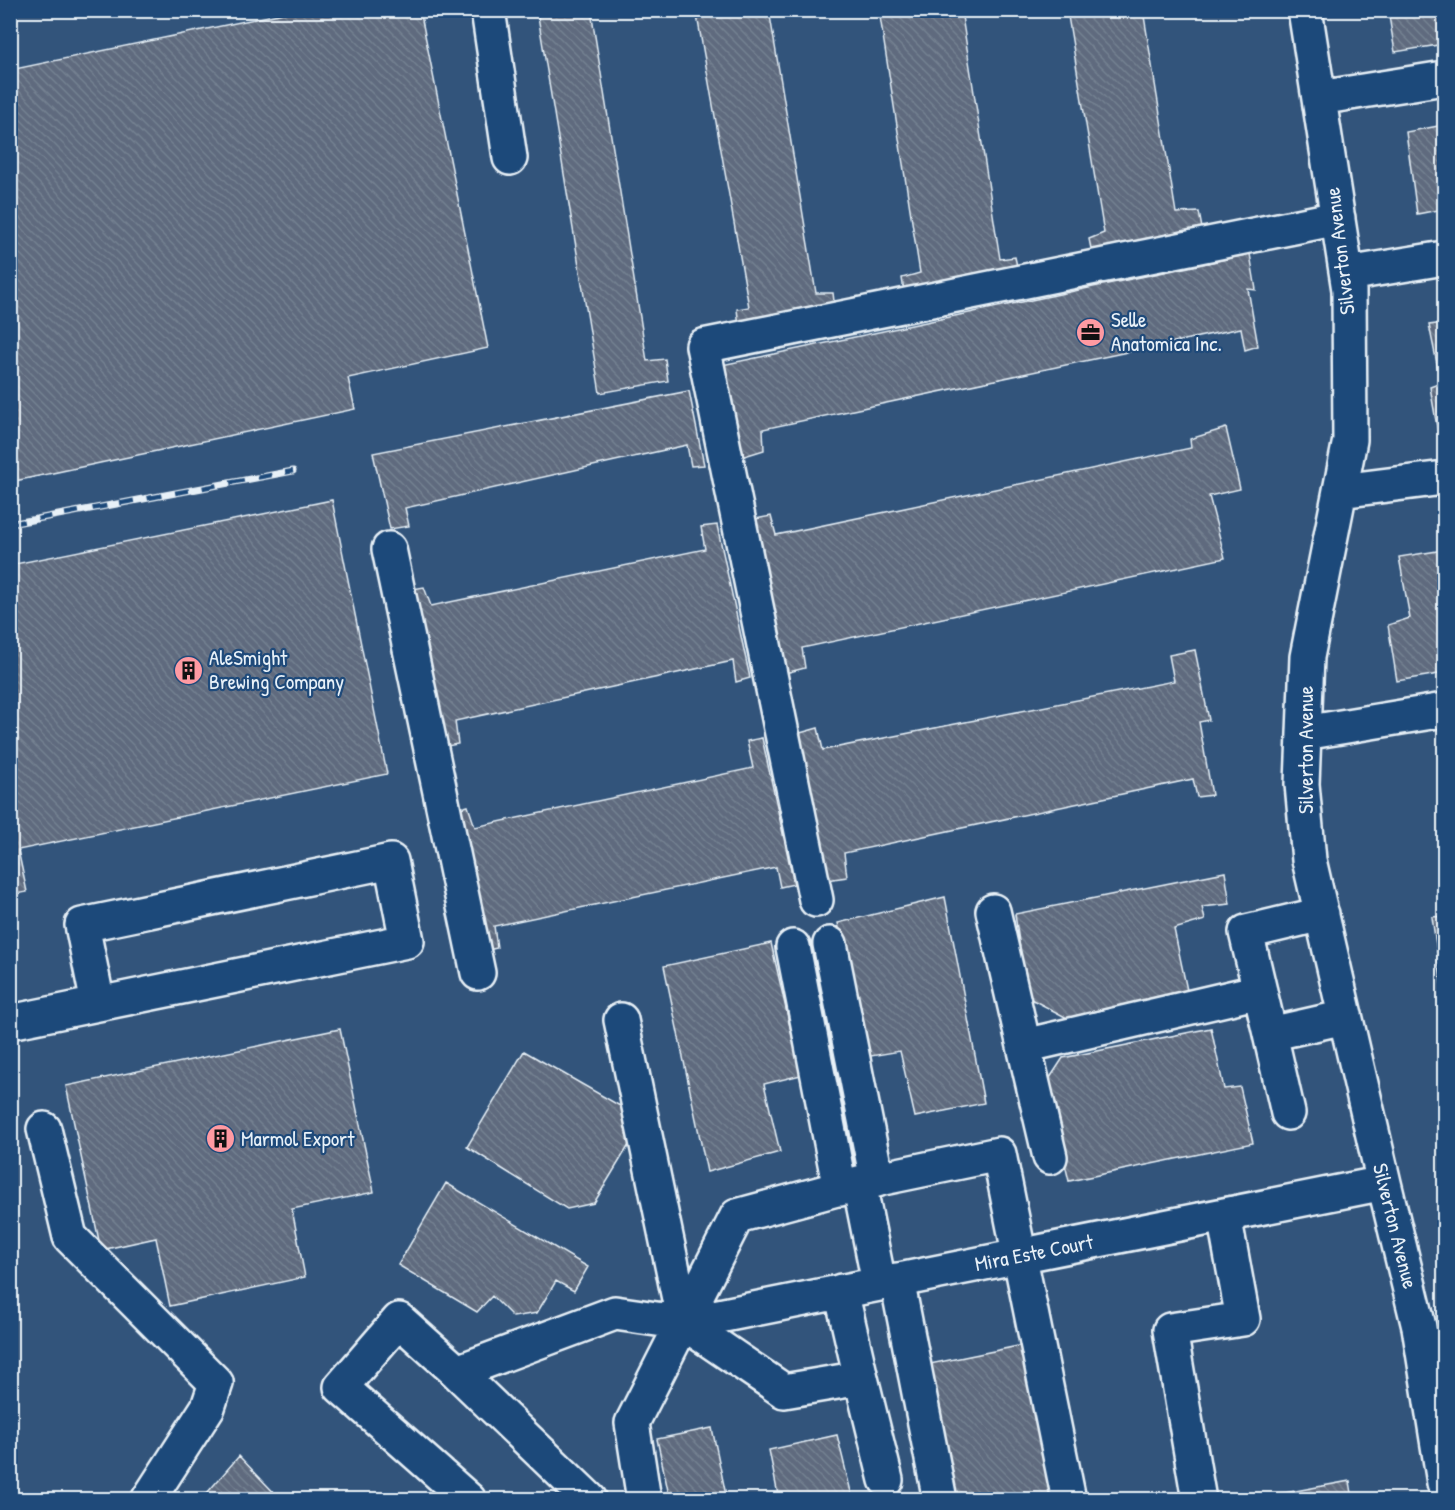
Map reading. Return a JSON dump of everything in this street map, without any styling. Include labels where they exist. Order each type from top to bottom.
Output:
[{"type":"street","points":[[488,10],[510,158]]},
{"type":"street","name":"Silverton Avenue","points":[[1305,10],[1349,290],[1350,440],[1307,657],[1302,784],[1309,860],[1419,1327],[1444,1483]]},
{"type":"street","points":[[1319,98],[1444,78]]},
{"type":"street","points":[[816,900],[704,346],[1338,218]]},
{"type":"street","points":[[1347,274],[1444,258]]},
{"type":"street","points":[[1340,491],[1444,478]]},
{"type":"street","points":[[389,549],[478,973]]},
{"type":"street","points":[[1304,733],[1444,710]]},
{"type":"street","points":[[10,1022],[407,941],[391,861],[82,925],[98,1004]]},
{"type":"street","points":[[993,911],[1050,1157]]},
{"type":"street","points":[[1288,1113],[1246,932],[1322,914]]},
{"type":"street","points":[[830,944],[859,1184]]},
{"type":"street","points":[[793,947],[888,1282],[940,1500]]},
{"type":"street","points":[[1024,1046],[1260,991]]},
{"type":"street","points":[[1270,1034],[1345,1017]]},
{"type":"street","points":[[621,1020],[684,1323]]},
{"type":"street","points":[[45,1129],[70,1237],[216,1383],[208,1407],[156,1496]]},
{"type":"street","points":[[644,1500],[632,1423],[737,1216],[859,1184],[999,1154],[1069,1500]]},
{"type":"street","name":"Mira Este Court","points":[[684,1323],[1384,1183]]},
{"type":"street","points":[[1199,1500],[1170,1330],[1243,1319],[1224,1215]]},
{"type":"street","points":[[841,1291],[886,1480]]},
{"type":"street","points":[[457,1372],[615,1312],[684,1323],[784,1391],[861,1378]]},
{"type":"street","points":[[469,1500],[341,1387],[399,1320],[457,1372],[590,1500]]},
{"type":"building","points":[[298,10],[420,10],[488,348],[348,378],[355,409],[10,482],[10,70]]},
{"type":"building","points":[[537,10],[595,10],[591,11],[647,361],[665,359],[668,381],[600,393]]},
{"type":"building","points":[[696,10],[769,10],[816,293],[833,293],[835,310],[739,326],[737,309],[749,307]]},
{"type":"building","points":[[879,10],[961,10],[1000,259],[1015,257],[1018,271],[904,291],[902,278],[920,273]]},
{"type":"building","points":[[1067,10],[1143,10],[1176,213],[1199,212],[1203,234],[1092,254],[1089,239],[1104,233]]},
{"type":"building","points":[[1388,10],[1444,10],[1444,44],[1395,52]]},
{"type":"building","points":[[1444,125],[1444,209],[1417,214],[1406,132]]},
{"type":"building","points":[[1250,254],[1256,290],[1248,289],[1258,346],[1245,350],[1241,328],[763,429],[764,450],[738,458],[717,366]]},
{"type":"building","points":[[1444,323],[1444,438],[1439,438],[1430,387],[1441,383],[1429,325]]},
{"type":"building","points":[[689,391],[704,465],[691,466],[687,445],[405,508],[409,526],[390,529],[373,453]]},
{"type":"building","points":[[1226,428],[1240,489],[1209,496],[1225,558],[802,648],[805,668],[785,673],[750,520],[771,516],[776,535],[1191,448],[1190,439]]},
{"type":"building","name":"AleSmight Brewing Company","points":[[332,500],[387,774],[18,850],[27,892],[10,895],[10,565]]},
{"type":"building","points":[[717,525],[750,678],[736,682],[733,661],[455,721],[458,744],[442,747],[407,590],[424,587],[431,606],[705,549],[701,527]]},
{"type":"building","points":[[1444,550],[1444,673],[1397,681],[1388,625],[1410,618],[1399,557]]},
{"type":"building","points":[[1195,650],[1209,720],[1199,722],[1212,795],[1197,797],[1193,779],[844,853],[847,877],[826,880],[800,733],[818,728],[823,750],[1174,681],[1169,655]]},
{"type":"building","points":[[762,738],[794,884],[780,887],[776,867],[494,926],[497,948],[487,950],[457,809],[468,806],[475,827],[753,768],[747,741]]},
{"type":"building","points":[[1225,872],[1230,904],[1202,907],[1205,920],[1174,929],[1188,995],[1071,1020],[1027,997],[1015,914]]},
{"type":"building","points":[[945,897],[984,1103],[915,1117],[900,1051],[865,1057],[838,923]]},
{"type":"building","points":[[1444,916],[1444,1001],[1432,917]]},
{"type":"building","points":[[771,943],[801,1075],[764,1084],[780,1152],[707,1172],[664,966]]},
{"type":"building","points":[[1211,1028],[1224,1089],[1240,1087],[1253,1143],[1069,1181],[1046,1084],[1063,1058]]},
{"type":"building","name":"Marmol Export","points":[[340,1029],[374,1192],[292,1209],[305,1277],[170,1306],[156,1238],[101,1250],[66,1086]]},
{"type":"building","points":[[524,1051],[627,1110],[632,1140],[594,1203],[567,1209],[467,1147]]},
{"type":"building","points":[[446,1183],[588,1267],[574,1291],[556,1281],[537,1313],[513,1317],[492,1296],[477,1312],[398,1265]]},
{"type":"building","points":[[1028,1344],[1059,1500],[945,1500],[920,1366]]},
{"type":"building","points":[[712,1428],[727,1500],[670,1500],[657,1439]]},
{"type":"building","points":[[837,1435],[853,1500],[779,1500],[769,1450]]},
{"type":"building","points":[[239,1456],[281,1500],[201,1500]]},
{"type":"building","points":[[1350,1481],[1353,1500],[1247,1500]]},
{"type":"railway","points":[[10,524],[293,471]]},
{"type":"place","name":"Selle Anatomica Inc.","points":[[1090,332]]},
{"type":"place","name":"AleSmight Brewing Company","points":[[188,670]]},
{"type":"place","name":"Marmol Export","points":[[220,1139]]}]
